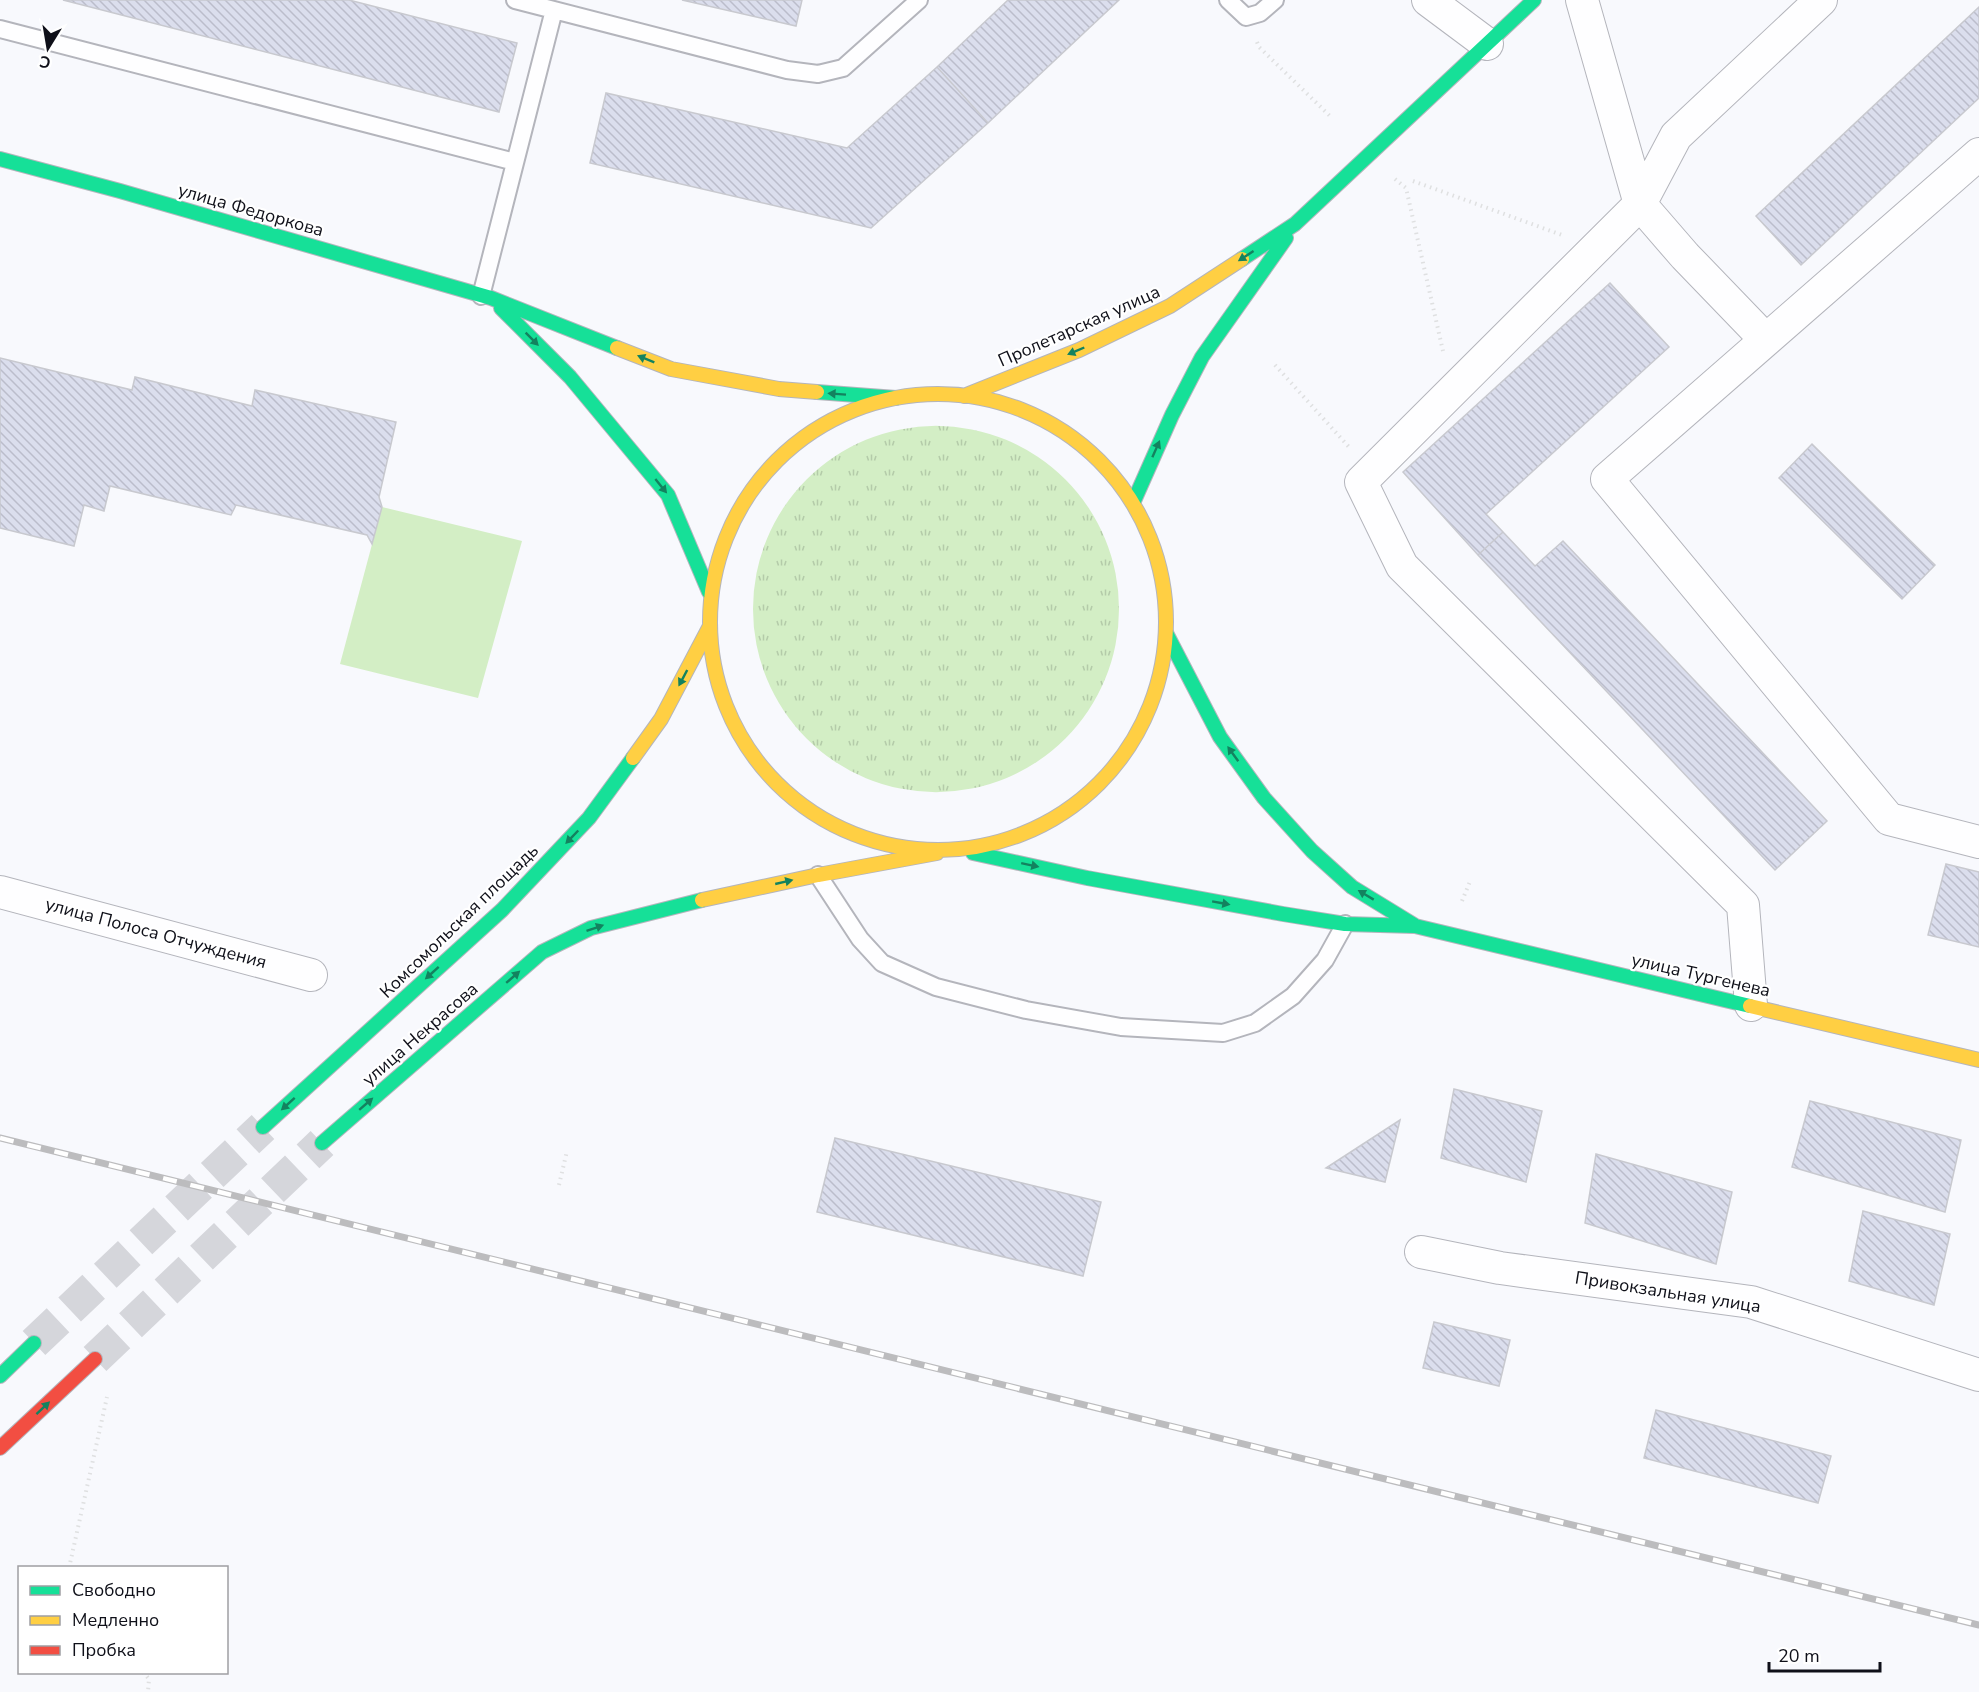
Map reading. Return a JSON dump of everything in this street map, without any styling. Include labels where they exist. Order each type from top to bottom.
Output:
[{"type":"main road","name":"Пролетарская улица","points":[[964,396],[1079,350],[1170,306],[1296,224],[1534,0]]},
{"type":"main road","name":"улица Федоркова","points":[[0,159],[120,191],[486,297],[671,369],[779,389],[896,398]]},
{"type":"main road","name":"Пролетарская улица","points":[[1132,503],[1172,415],[1202,357],[1296,224]]},
{"type":"main road","points":[[486,297],[570,377],[668,495],[709,592]]},
{"type":"main road","name":"Комсомольская площадь","points":[[931,394],[964,396],[1004,404],[1042,419],[1084,447],[1110,473],[1132,503],[1147,530],[1156,555],[1165,597],[1166,633],[1159,678],[1144,720],[1128,749],[1106,777],[1081,800],[1045,823],[973,853],[938,853],[897,848],[842,828],[814,813],[771,777],[750,750],[733,721],[717,676],[710,626],[709,592],[724,543],[735,518],[758,483],[786,452],[802,439],[855,410],[896,398],[931,394]]},
{"type":"main road","name":"Комсомольская площадь","points":[[263,1127],[502,910],[590,818],[661,719],[710,626]]},
{"type":"main road","points":[[1166,633],[1220,737],[1264,798],[1312,851],[1352,887],[1415,926]]},
{"type":"main road","name":"Комсомольская площадь","points":[[542,952],[591,928],[654,911],[818,875],[938,853]]},
{"type":"main road","points":[[973,853],[1087,878],[1345,924],[1415,926]]},
{"type":"main road","name":"улица Тургенева","points":[[1415,926],[1979,1059]]},
{"type":"main road","name":"улица Некрасова","points":[[322,1143],[542,952]]},
{"type":"main road","points":[[0,1376],[34,1343]]},
{"type":"main road","points":[[0,1448],[95,1359]]},
{"type":"street","points":[[1428,0],[1487,44]]},
{"type":"street","points":[[1582,0],[1640,204],[1685,256],[1766,340]]},
{"type":"street","points":[[1751,1005],[1743,905],[1402,566],[1361,482],[1640,204],[1676,135],[1821,0]]},
{"type":"street","points":[[1979,153],[1607,478],[1889,819],[1979,842]]},
{"type":"street","name":"улица Полоса Отчуждения","points":[[0,892],[311,975]]},
{"type":"street","name":"Привокзальная улица","points":[[1421,1252],[1500,1268],[1751,1302],[1979,1375]]},
{"type":"lane","points":[[515,0],[786,70],[818,74],[843,68],[919,0]]},
{"type":"lane","points":[[1228,0],[1246,16],[1260,13],[1275,0]]},
{"type":"lane","points":[[486,297],[515,162],[554,10]]},
{"type":"lane","points":[[0,29],[515,162]]},
{"type":"lane","points":[[818,875],[860,939],[882,963],[936,987],[1026,1010],[1121,1028],[1223,1033],[1255,1023],[1293,996],[1325,960],[1345,924]]},
{"type":"path","points":[[1246,16],[1259,47],[1331,117]]},
{"type":"path","points":[[1413,181],[1597,248]]},
{"type":"path","points":[[1406,188],[1452,392]]},
{"type":"path","points":[[1275,365],[1372,472]]},
{"type":"path","points":[[1462,902],[1471,879]]},
{"type":"path","points":[[559,1185],[567,1151]]},
{"type":"path","points":[[69,1566],[106,1402]]},
{"type":"path","points":[[144,1674],[148,1679],[148,1692]]},
{"type":"green space","points":[[936,426],[972,430],[1006,440],[1038,457],[1065,480],[1088,507],[1105,539],[1115,573],[1119,609],[1115,645],[1105,679],[1088,711],[1065,738],[1038,761],[1006,778],[972,788],[936,792],[900,788],[866,778],[834,761],[807,738],[784,711],[767,679],[757,645],[753,609],[757,573],[767,539],[784,507],[807,480],[834,457],[866,440],[900,430]]},
{"type":"green space","points":[[382,507],[522,541],[478,698],[340,664]]},
{"type":"building","points":[[63,0],[349,0],[517,43],[499,112]]},
{"type":"building","points":[[682,0],[802,0],[796,26]]},
{"type":"building","points":[[1008,0],[1119,0],[988,123],[937,67]]},
{"type":"building","points":[[1979,7],[1979,98],[1801,265],[1756,216]]},
{"type":"building","points":[[937,67],[988,123],[871,228],[590,163],[606,93],[847,148]]},
{"type":"building","points":[[1610,283],[1669,347],[1486,514],[1503,532],[1478,555],[1403,472]]},
{"type":"building","points":[[0,358],[132,390],[135,377],[252,406],[255,390],[396,422],[379,497],[382,507],[372,544],[367,535],[236,505],[231,515],[110,486],[104,511],[84,505],[74,546],[0,528]]},
{"type":"building","points":[[1812,444],[1935,565],[1902,599],[1779,478]]},
{"type":"building","points":[[1503,532],[1535,566],[1563,541],[1827,821],[1775,870],[1478,555]]},
{"type":"building","points":[[1946,864],[1979,872],[1979,947],[1928,935]]},
{"type":"building","points":[[1454,1089],[1542,1111],[1526,1182],[1441,1158]]},
{"type":"building","points":[[1810,1101],[1961,1140],[1945,1212],[1792,1167]]},
{"type":"building","points":[[1400,1120],[1385,1182],[1326,1168]]},
{"type":"building","points":[[835,1138],[1101,1202],[1083,1276],[817,1212]]},
{"type":"building","points":[[1596,1154],[1732,1192],[1716,1264],[1585,1223]]},
{"type":"building","points":[[1863,1211],[1950,1234],[1934,1305],[1849,1281]]},
{"type":"building","points":[[1434,1322],[1510,1340],[1499,1386],[1423,1368]]},
{"type":"building","points":[[1656,1410],[1831,1456],[1818,1503],[1644,1458]]},
{"type":"tunnel","points":[[34,1343],[263,1127]]},
{"type":"tunnel","points":[[95,1359],[322,1143]]},
{"type":"railway","points":[[0,1138],[1979,1625]]},
{"type":"traffic: fast","points":[[1242,259],[1295,224],[1534,0]]},
{"type":"traffic: fast","points":[[0,159],[120,191],[491,298],[617,348]]},
{"type":"traffic: fast","points":[[1133,503],[1172,415],[1202,357],[1286,238]]},
{"type":"traffic: fast","points":[[501,308],[570,377],[668,495],[709,592]]},
{"type":"traffic: fast","points":[[817,392],[896,398]]},
{"type":"traffic: fast","points":[[1166,633],[1220,737],[1264,798],[1312,851],[1352,887],[1414,925]]},
{"type":"traffic: fast","points":[[263,1127],[502,910],[589,818],[633,758]]},
{"type":"traffic: fast","points":[[973,853],[1087,878],[1283,914],[1345,924],[1415,926],[1750,1006]]},
{"type":"traffic: fast","points":[[322,1143],[542,952],[591,928],[702,900]]},
{"type":"traffic: fast","points":[[0,1376],[34,1343]]},
{"type":"traffic: slow","points":[[964,396],[1079,350],[1170,306],[1242,259]]},
{"type":"traffic: slow","points":[[617,348],[671,369],[779,389],[817,392]]},
{"type":"traffic: slow","points":[[938,394],[982,399],[1025,412],[1064,433],[1099,461],[1127,496],[1148,535],[1161,578],[1166,622],[1161,666],[1148,709],[1127,748],[1099,783],[1064,811],[1025,832],[982,845],[938,850],[894,845],[851,832],[812,811],[777,783],[749,748],[728,709],[715,666],[710,622],[715,578],[728,535],[749,496],[777,461],[812,433],[851,412],[894,399],[938,394]]},
{"type":"traffic: slow","points":[[633,758],[661,719],[710,626]]},
{"type":"traffic: slow","points":[[702,900],[937,853]]},
{"type":"traffic: slow","points":[[1750,1006],[1979,1060]]},
{"type":"traffic: jam","points":[[0,1448],[95,1359]]}]
